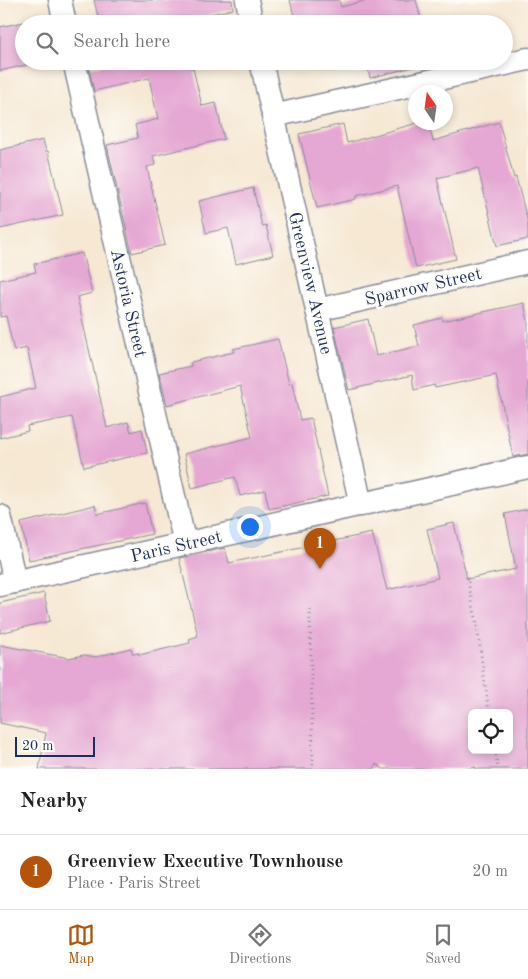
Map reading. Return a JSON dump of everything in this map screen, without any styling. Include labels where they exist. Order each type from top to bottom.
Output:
[{"type":"street","points":[[60,0],[63,15]]},
{"type":"street","points":[[247,0],[250,15]]},
{"type":"street","points":[[513,62],[528,59]]},
{"type":"street","name":"Astoria Street","points":[[76,70],[185,544]]},
{"type":"street","name":"Greenview Avenue","points":[[263,70],[361,504]]},
{"type":"street","points":[[273,116],[479,70]]},
{"type":"street","name":"Sparrow Street","points":[[317,310],[528,262]]},
{"type":"street","name":"Paris Street","points":[[8,583],[528,467]]},
{"type":"street","points":[[0,516],[8,583]]},
{"type":"path","points":[[467,578],[476,619],[488,709]]},
{"type":"path","points":[[310,609],[313,769]]},
{"type":"path","points":[[496,754],[498,769]]},
{"type":"building","points":[[94,0],[232,0],[233,9],[207,15],[98,15]]},
{"type":"building","points":[[290,0],[339,0],[341,7],[368,0],[416,0],[420,15],[294,15]]},
{"type":"building","points":[[15,24],[15,68],[0,71],[0,27]]},
{"type":"building","points":[[89,70],[193,70],[202,106],[216,103],[224,139],[153,156],[155,165],[147,167],[165,245],[132,253],[107,145],[138,138],[135,125],[158,119],[149,78],[94,91]]},
{"type":"building","points":[[368,70],[401,70],[370,78]]},
{"type":"building","points":[[499,122],[528,223],[528,239],[497,246],[478,168],[437,178],[456,259],[416,268],[397,186],[356,196],[356,199],[317,208],[299,134],[343,124],[347,143],[408,126],[408,130],[430,130],[433,141]]},
{"type":"building","points":[[43,140],[46,151],[48,151],[63,215],[0,229],[0,150]]},
{"type":"building","points":[[253,188],[262,226],[266,225],[273,255],[236,264],[228,228],[206,233],[199,201]]},
{"type":"building","points":[[82,253],[92,293],[77,297],[107,428],[128,422],[131,432],[142,429],[147,453],[84,467],[72,417],[27,426],[28,431],[0,438],[0,397],[36,388],[27,348],[14,351],[6,316],[0,317],[0,280],[36,272],[34,264]]},
{"type":"building","points":[[524,303],[528,321],[528,454],[513,457],[496,375],[435,388],[434,385],[414,390],[412,375],[349,390],[334,327],[368,319],[376,356],[419,346],[414,325],[442,318],[443,321]]},
{"type":"building","points":[[278,339],[289,384],[292,383],[300,420],[311,418],[328,496],[269,509],[265,490],[240,496],[235,477],[192,488],[184,454],[252,437],[240,386],[167,405],[159,373],[191,366],[191,362],[234,352],[233,349]]},
{"type":"building","points":[[145,503],[152,534],[29,560],[21,523],[95,505],[97,514]]},
{"type":"building","points":[[528,509],[528,769],[476,769],[476,767],[467,769],[383,769],[376,764],[374,769],[39,769],[46,733],[0,723],[0,645],[69,658],[84,655],[96,657],[131,648],[133,654],[139,653],[139,655],[190,643],[189,639],[198,636],[179,558],[225,548],[229,563],[372,533],[387,590],[438,578],[427,529],[454,523],[467,579],[516,569],[505,514]]},
{"type":"building","points":[[44,593],[50,621],[0,633],[0,603]]},
{"type":"place","name":"Greenview Executive Townhouse","points":[[320,569]]}]
